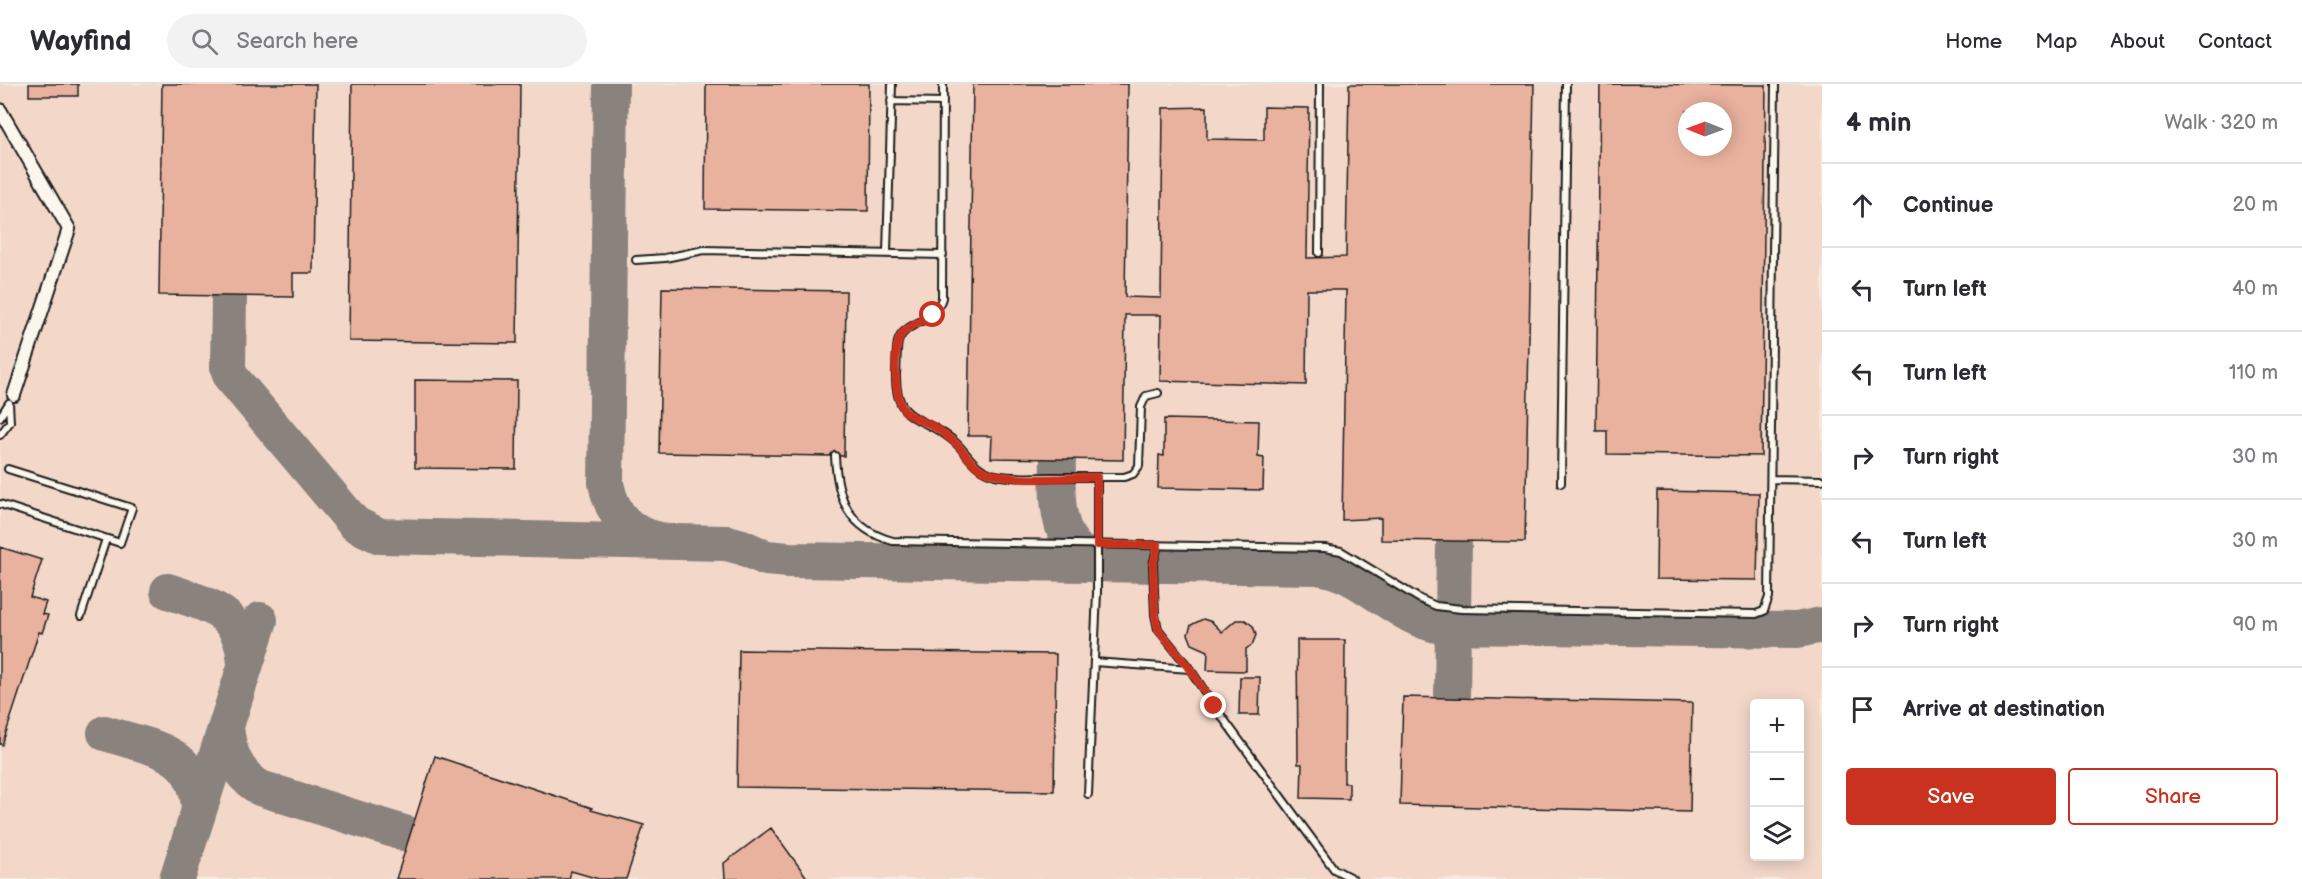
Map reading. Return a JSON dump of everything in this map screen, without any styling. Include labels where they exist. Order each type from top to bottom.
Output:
[{"type":"street","points":[[0,110],[69,229],[12,399]]},
{"type":"lane","points":[[887,252],[892,84]]},
{"type":"lane","points":[[943,84],[942,298],[940,306],[933,315],[908,328],[899,340],[896,389],[899,403],[911,417],[936,428],[957,444],[974,465],[984,471],[1018,478],[1124,477],[1133,474],[1139,466],[1141,407],[1146,396],[1158,393]]},
{"type":"lane","points":[[1319,253],[1320,84]]},
{"type":"lane","points":[[1561,483],[1566,84]]},
{"type":"lane","points":[[835,456],[837,486],[849,513],[860,524],[881,538],[910,542],[1325,548],[1341,551],[1436,606],[1461,609],[1756,614],[1764,611],[1769,597],[1772,479],[1775,84]]},
{"type":"lane","points":[[891,101],[943,102]]},
{"type":"lane","points":[[636,260],[665,258],[704,250],[887,252],[943,255]]},
{"type":"lane","points":[[0,405],[12,399]]},
{"type":"lane","points":[[0,417],[12,399]]},
{"type":"lane","points":[[0,435],[10,422],[12,399]]},
{"type":"lane","points":[[0,504],[120,543],[132,508],[8,469]]},
{"type":"lane","points":[[1088,794],[1094,662],[1097,477]]},
{"type":"lane","points":[[1772,479],[1822,480]]},
{"type":"lane","points":[[81,616],[106,539]]},
{"type":"lane","points":[[1158,545],[1153,565],[1155,615],[1158,629],[1190,669],[1214,706],[1334,869],[1353,879]]},
{"type":"lane","points":[[1094,662],[1190,669]]},
{"type":"shaded area","points":[[0,84],[1822,84],[1822,879],[0,879]]},
{"type":"building","points":[[29,84],[78,84],[78,96],[29,96]]},
{"type":"building","points":[[162,84],[316,84],[313,273],[293,273],[293,297],[159,295]]},
{"type":"building","points":[[352,84],[520,84],[517,343],[349,341]]},
{"type":"building","points":[[706,84],[869,84],[868,211],[705,209]]},
{"type":"building","points":[[973,84],[1128,84],[1125,297],[1161,298],[1163,108],[1207,107],[1207,139],[1264,140],[1264,107],[1309,108],[1307,258],[1346,257],[1349,84],[1534,84],[1525,542],[1381,540],[1381,518],[1342,520],[1346,290],[1307,290],[1306,385],[1160,381],[1161,315],[1125,315],[1123,460],[991,458],[992,436],[968,436]]},
{"type":"building","points":[[1600,84],[1766,85],[1761,456],[1607,454],[1607,431],[1596,431]]},
{"type":"building","points":[[662,288],[846,291],[844,456],[840,456],[835,451],[830,456],[659,453]]},
{"type":"building","points":[[415,380],[517,381],[516,469],[415,468]]},
{"type":"building","points":[[1164,419],[1259,421],[1258,457],[1264,458],[1263,490],[1158,488],[1159,455],[1164,456]]},
{"type":"building","points":[[1657,491],[1759,493],[1757,580],[1656,579]]},
{"type":"building","points":[[0,547],[42,560],[30,597],[46,602],[42,614],[48,615],[42,633],[39,632],[2,745],[0,744]]},
{"type":"building","points":[[1203,619],[1212,622],[1222,632],[1236,620],[1245,620],[1253,626],[1256,635],[1252,645],[1246,649],[1246,671],[1207,670],[1208,651],[1192,644],[1188,634],[1191,625]]},
{"type":"building","points":[[1297,640],[1345,640],[1344,783],[1349,783],[1349,799],[1301,798],[1302,764],[1298,764]]},
{"type":"building","points":[[739,650],[1056,654],[1054,791],[737,787]]},
{"type":"building","points":[[1240,677],[1260,677],[1259,715],[1239,715]]},
{"type":"building","points":[[1403,697],[1692,703],[1690,812],[1400,805]]},
{"type":"building","points":[[435,756],[592,808],[591,810],[644,825],[626,879],[599,879],[571,871],[569,879],[396,879]]},
{"type":"building","points":[[771,828],[808,879],[725,879],[724,863]]},
{"type":"taxiway","points":[[611,84],[606,483],[612,505],[623,521],[639,533],[660,540]]},
{"type":"taxiway","points":[[229,296],[228,368],[231,377],[355,524],[380,536],[727,543],[766,558],[789,560],[1317,567],[1333,570],[1349,577],[1409,614],[1425,622],[1442,626],[1797,630],[1822,625]]},
{"type":"taxiway","points":[[1058,459],[1059,509],[1068,538],[1078,550],[1091,559],[1110,564]]},
{"type":"taxiway","points":[[1452,698],[1454,541]]},
{"type":"taxiway","points":[[168,591],[211,607],[223,614],[239,634],[245,667]]},
{"type":"taxiway","points":[[177,879],[260,620]]},
{"type":"taxiway","points":[[226,727],[229,746],[235,762],[245,776],[260,788],[410,835]]},
{"type":"taxiway","points":[[105,733],[155,748],[181,763],[190,774],[196,789],[199,809]]},
{"type":"route","points":[[933,315],[908,328],[901,334],[899,340],[896,389],[899,403],[904,410],[911,417],[936,428],[957,444],[974,465],[984,471],[1018,478],[1097,477],[1097,545],[1158,545],[1153,565],[1155,615],[1158,629],[1190,669],[1214,706]]}]
